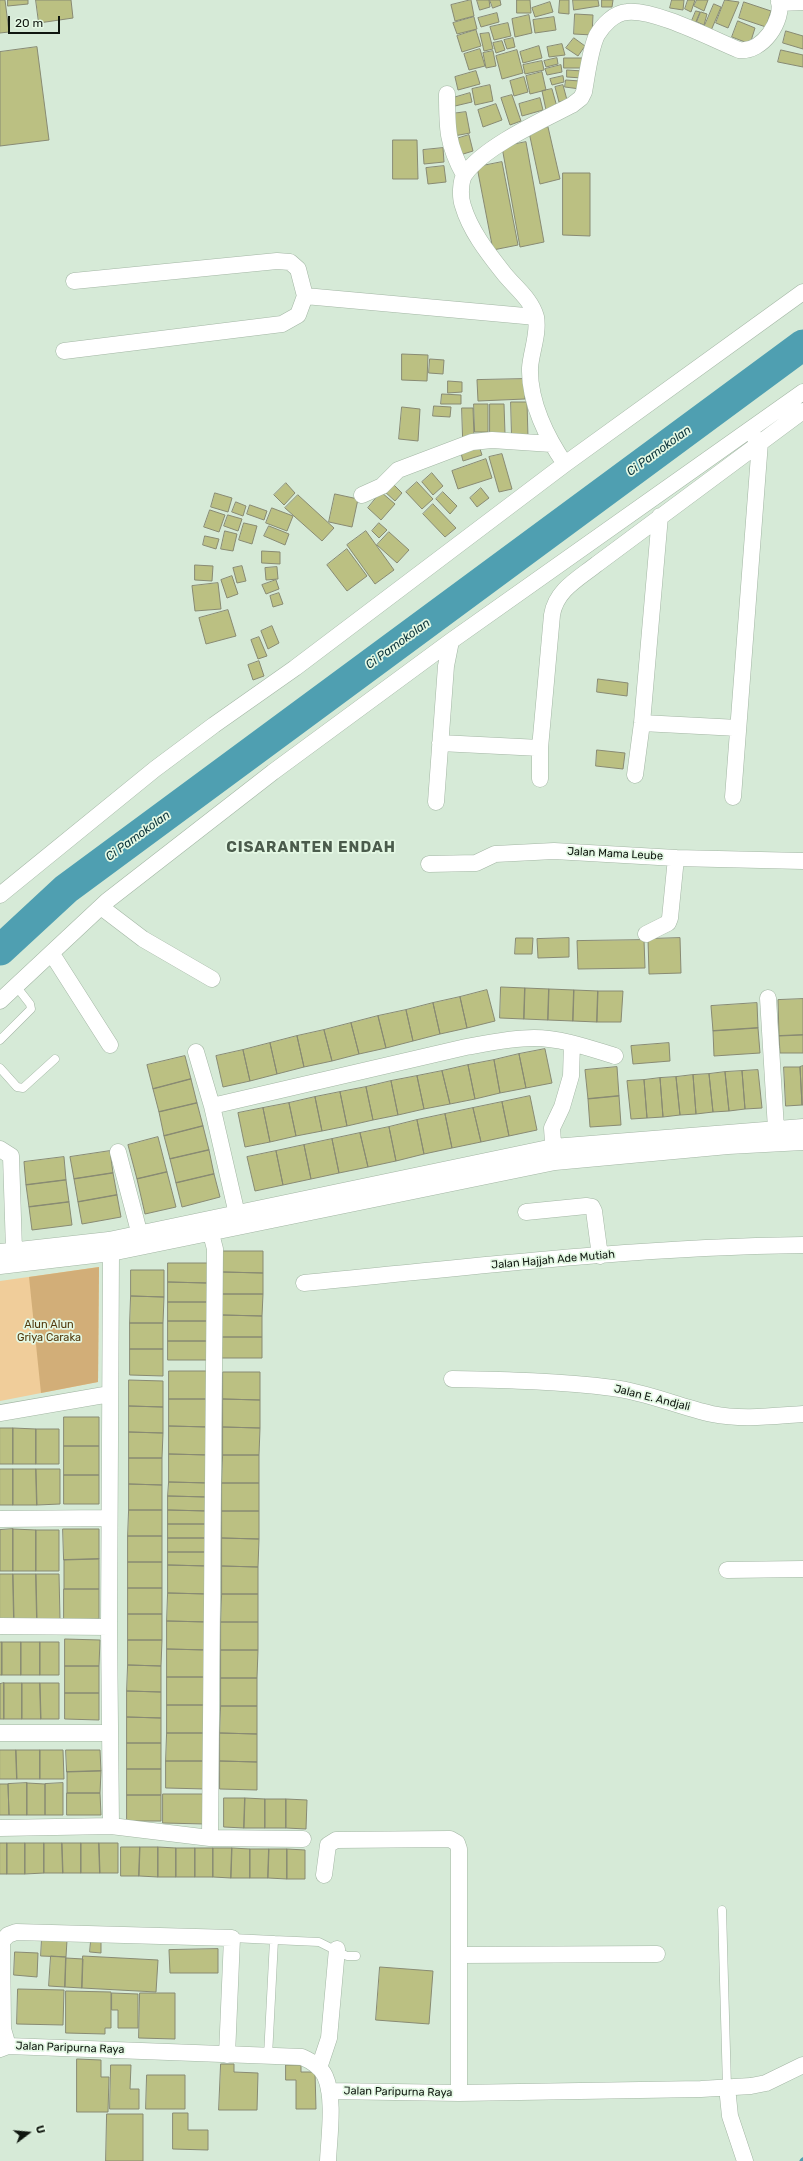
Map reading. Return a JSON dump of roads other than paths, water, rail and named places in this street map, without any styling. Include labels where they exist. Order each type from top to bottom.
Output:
[{"type":"street","points":[[565,464],[552,444],[536,405],[532,386],[530,368],[536,317],[527,299],[502,272],[470,224],[462,205],[464,175],[489,151],[572,105],[581,98],[584,92],[596,37],[602,28],[617,15],[627,12],[655,16],[745,51],[758,46],[772,30],[777,19],[779,2],[803,2]]},
{"type":"street","points":[[447,94],[448,135],[453,155],[464,175]]},
{"type":"street","points":[[64,351],[282,324],[298,315],[305,296],[298,269],[290,262],[277,261],[74,281]]},
{"type":"street","points":[[0,895],[161,764],[295,668],[565,464],[803,292]]},
{"type":"street","points":[[305,296],[536,317]]},
{"type":"street","points":[[540,779],[540,748],[554,603],[565,589],[760,442],[774,422],[803,392]]},
{"type":"street","points":[[0,1001],[101,907],[266,776],[451,641],[748,431],[803,411]]},
{"type":"street","points":[[748,431],[760,442]]},
{"type":"street","points":[[362,495],[382,486],[398,470],[472,442],[492,440],[552,444]]},
{"type":"street","points":[[733,797],[760,442]]},
{"type":"street","points":[[635,775],[642,723],[660,516]]},
{"type":"street","points":[[436,802],[446,666],[451,641]]},
{"type":"street","points":[[642,723],[738,728]]},
{"type":"street","points":[[440,743],[540,748]]},
{"type":"street","name":"Jalan Mama Leube","points":[[429,864],[476,862],[495,854],[554,851],[676,858],[803,861]]},
{"type":"street","points":[[646,934],[668,923],[670,918],[676,858]]},
{"type":"street","points":[[101,907],[143,939],[212,979]]},
{"type":"street","points":[[52,954],[110,1045]]},
{"type":"street","points":[[768,998],[776,1129]]},
{"type":"street","points":[[212,1106],[466,1047],[506,1040],[535,1038],[572,1044],[615,1056]]},
{"type":"street","points":[[554,1154],[552,1128],[562,1108],[571,1076],[572,1044]]},
{"type":"street","points":[[196,1052],[212,1106],[239,1220]]},
{"type":"street","points":[[0,1266],[110,1247],[554,1154],[727,1139],[776,1129],[803,1127]]},
{"type":"street","points":[[727,1139],[803,1142]]},
{"type":"street","points":[[0,1149],[11,1156],[7,1251],[110,1247]]},
{"type":"street","points":[[118,1152],[141,1240]]},
{"type":"street","points":[[526,1212],[586,1206],[592,1207],[594,1211],[600,1256]]},
{"type":"street","points":[[209,1226],[215,1249],[210,1838]]},
{"type":"street","name":"Jalan Hajjah Ade Mutiah","points":[[304,1283],[600,1256],[681,1250],[803,1245]]},
{"type":"street","points":[[110,1247],[109,1627],[111,1826]]},
{"type":"street","name":"Jalan E. Andjali","points":[[452,1379],[541,1381],[613,1388],[650,1395],[712,1414],[727,1416],[803,1414]]},
{"type":"street","points":[[0,1413],[110,1394]]},
{"type":"street","points":[[0,1519],[109,1518]]},
{"type":"street","points":[[727,1570],[803,1569]]},
{"type":"street","points":[[0,1626],[109,1627]]},
{"type":"street","points":[[0,1733],[110,1733]]},
{"type":"street","points":[[0,1828],[111,1826],[210,1838],[303,1839]]},
{"type":"street","points":[[324,1874],[328,1845],[336,1840],[455,1841],[459,1849],[459,2093]]},
{"type":"street","points":[[4,2047],[2,1941],[11,1933],[232,1938],[227,2055]]},
{"type":"street","points":[[319,2068],[329,2038],[337,1949]]},
{"type":"street","points":[[460,1955],[657,1954]]},
{"type":"street","name":"Jalan Paripurna Raya","points":[[4,2047],[302,2057],[319,2068],[325,2076],[329,2091],[459,2093],[727,2087],[766,2083],[803,2065]]},
{"type":"street","points":[[727,2087],[730,2116],[745,2161]]},
{"type":"street","points":[[328,2161],[329,2091]]},
{"type":"lane","points":[[0,1040],[31,1009],[30,1004],[16,986]]},
{"type":"lane","points":[[0,1068],[17,1087],[23,1088],[55,1059]]},
{"type":"lane","points":[[722,1910],[727,2087]]},
{"type":"lane","points":[[232,1938],[319,1942],[337,1949],[347,1956],[356,1956]]},
{"type":"lane","points":[[268,2056],[274,1940]]},
{"type":"waterway","name":"Ci Pamokolan","points":[[0,950],[66,889],[803,345]]},
{"type":"district","name":"CISARANTEN ENDAH","points":[[311,848]]},
{"type":"park label","name":"Alun Alun Griya Caraka","points":[[49,1331]]}]
